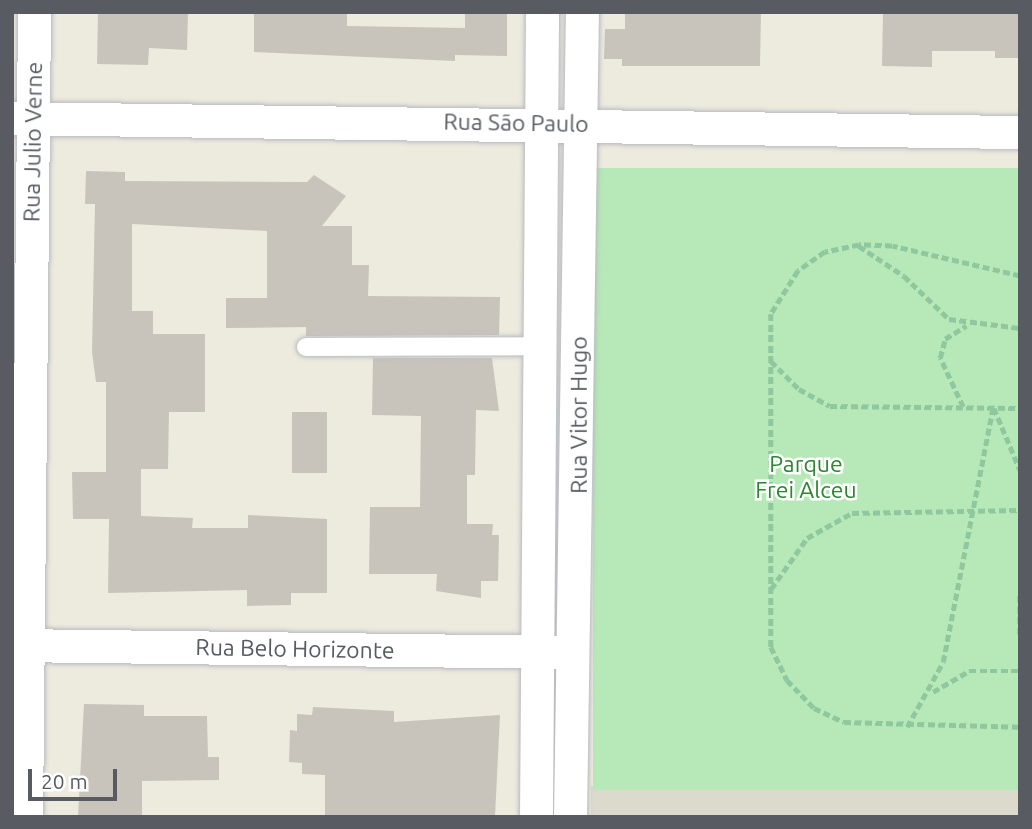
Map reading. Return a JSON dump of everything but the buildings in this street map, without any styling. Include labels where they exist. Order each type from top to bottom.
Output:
[{"type":"street","name":"Rua Julio Verne","points":[[26,817],[20,645],[23,118],[34,12]]},
{"type":"street","name":"Rua Vitor Hugo","points":[[536,817],[542,12]]},
{"type":"street","name":"Rua Vitor Hugo","points":[[570,817],[578,652],[582,12]]},
{"type":"street","name":"Rua São Paulo","points":[[23,118],[541,123],[1020,132]]},
{"type":"street","name":"Rua Belo Horizonte","points":[[20,645],[578,652]]},
{"type":"lane","points":[[306,347],[540,346]]},
{"type":"path","points":[[859,245],[904,276],[949,319],[967,326],[1020,328]]},
{"type":"path","points":[[1020,276],[892,246],[859,245],[825,252],[780,290],[771,314],[771,648],[787,680],[814,708],[845,722],[907,727],[1020,727]]},
{"type":"path","points":[[963,407],[941,367],[940,347],[967,326]]},
{"type":"path","points":[[771,360],[786,379],[830,406],[1020,408]]},
{"type":"path","points":[[993,407],[1020,470]]},
{"type":"path","points":[[907,727],[930,695],[943,662],[993,407]]},
{"type":"path","points":[[771,589],[807,538],[843,517],[1020,510]]},
{"type":"path","points":[[1020,596],[1020,634]]},
{"type":"path","points":[[930,695],[969,671],[1020,671]]},
{"type":"shaded area","points":[[591,786],[1020,786],[1020,817],[591,817]]},
{"type":"green space","name":"Parque Frei Alceu","points":[[593,168],[1020,168],[1020,790],[593,790]]}]
